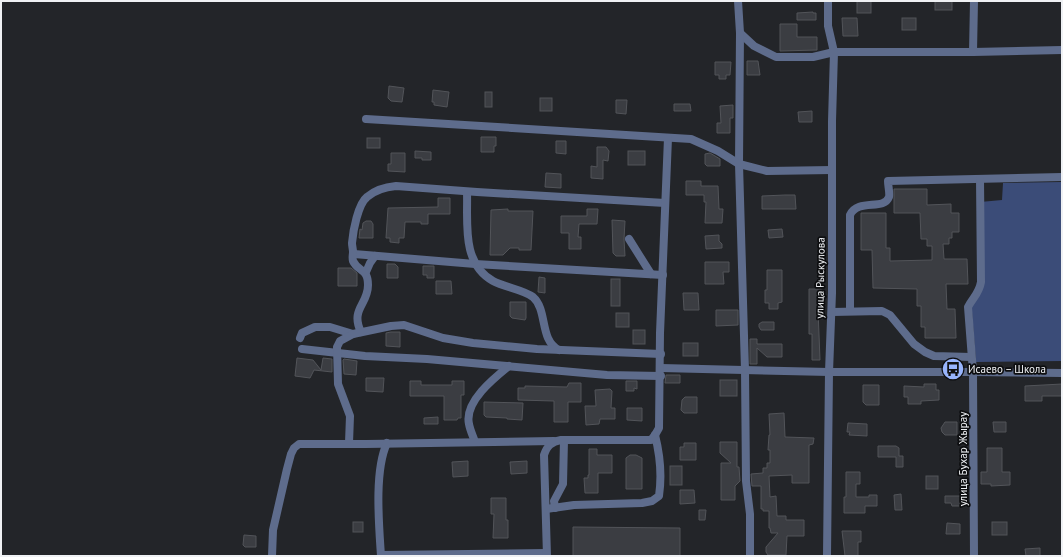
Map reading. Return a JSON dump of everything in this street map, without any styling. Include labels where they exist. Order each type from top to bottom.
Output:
[{"type":"street","points":[[738,1],[740,33],[740,164],[746,481],[750,514],[750,556]]},
{"type":"street","name":"улица Рыскулова","points":[[827,556],[829,372],[832,312],[834,52],[828,26],[828,1]]},
{"type":"street","points":[[973,52],[974,1]]},
{"type":"street","points":[[740,33],[754,46],[776,57],[813,58],[834,52],[973,52],[1062,50]]},
{"type":"street","points":[[366,119],[691,139],[718,151],[740,164],[767,171],[832,170]]},
{"type":"street","points":[[272,556],[273,530],[287,469],[291,454],[294,448],[299,444],[651,440],[660,423],[668,138]]},
{"type":"street","points":[[850,311],[850,215],[852,210],[857,207],[881,204],[886,201],[889,196],[888,181],[1062,177]]},
{"type":"street","name":"улица Бухар Жырау","points":[[974,556],[973,372],[968,307],[971,300],[979,290],[981,282],[980,179]]},
{"type":"street","points":[[366,272],[357,266],[353,260],[353,232],[362,204],[366,198],[375,191],[387,187],[396,186],[467,192],[666,203]]},
{"type":"street","points":[[467,192],[468,238],[471,254],[475,264],[482,273],[492,281],[533,297],[540,309],[548,340],[552,347],[559,350]]},
{"type":"street","points":[[629,239],[651,274]]},
{"type":"street","points":[[354,254],[475,264],[663,275]]},
{"type":"street","points":[[361,332],[357,318],[359,309],[368,293],[368,279],[366,272],[375,256]]},
{"type":"street","points":[[832,312],[882,311],[890,315],[914,344],[925,352],[934,356],[972,360]]},
{"type":"street","points":[[349,443],[350,416],[338,384],[337,347],[340,341],[353,334],[391,326],[404,325],[443,338],[473,343],[559,350],[661,354]]},
{"type":"street","points":[[300,338],[302,333],[315,327],[330,327],[353,334]]},
{"type":"street","points":[[302,349],[365,356],[509,366],[608,375],[745,370],[829,372],[1062,373]]},
{"type":"street","points":[[475,442],[468,423],[470,411],[476,398],[509,366]]},
{"type":"street","points":[[546,509],[574,505],[642,503],[652,501],[658,496],[660,484],[658,449],[655,435]]},
{"type":"street","points":[[555,508],[554,501],[563,484],[564,440]]},
{"type":"street","points":[[387,443],[382,453],[379,494],[381,555],[546,555],[544,456],[548,446],[554,441]]},
{"type":"shaded area","points":[[1062,182],[1062,361],[976,362],[971,300],[979,290],[980,202],[1002,200],[1003,183]]},
{"type":"building","points":[[857,1],[871,1],[871,13],[857,13]]},
{"type":"building","points":[[935,1],[952,1],[952,10],[935,10]]},
{"type":"building","points":[[797,13],[816,13],[816,20],[797,20]]},
{"type":"building","points":[[842,18],[857,18],[858,36],[843,36]]},
{"type":"building","points":[[902,18],[916,18],[916,30],[902,30]]},
{"type":"building","points":[[780,24],[797,24],[797,37],[817,37],[817,50],[780,51]]},
{"type":"building","points":[[747,61],[758,61],[760,75],[747,75]]},
{"type":"building","points":[[715,62],[731,62],[730,75],[726,75],[726,79],[719,79],[719,75],[715,75]]},
{"type":"building","points":[[389,86],[404,88],[402,102],[391,101],[388,98]]},
{"type":"building","points":[[433,90],[449,92],[447,107],[434,105],[434,102],[432,102]]},
{"type":"building","points":[[485,92],[492,92],[492,107],[485,107]]},
{"type":"building","points":[[540,98],[552,98],[552,111],[540,111]]},
{"type":"building","points":[[616,100],[627,100],[626,114],[616,113]]},
{"type":"building","points":[[674,104],[690,104],[691,111],[674,111]]},
{"type":"building","points":[[733,105],[733,118],[730,118],[730,133],[717,133],[717,123],[721,123],[720,106]]},
{"type":"building","points":[[812,111],[812,122],[799,122],[798,112]]},
{"type":"building","points":[[481,137],[496,137],[494,152],[481,152]]},
{"type":"building","points":[[367,138],[380,138],[380,148],[367,148]]},
{"type":"building","points":[[556,141],[566,141],[566,154],[556,153]]},
{"type":"building","points":[[597,147],[606,147],[609,151],[608,161],[603,160],[603,179],[591,178],[591,166],[597,167]]},
{"type":"building","points":[[415,151],[431,152],[431,160],[415,158]]},
{"type":"building","points":[[628,151],[645,151],[645,165],[628,165]]},
{"type":"building","points":[[391,153],[405,153],[405,172],[388,171],[388,164],[391,164]]},
{"type":"building","points":[[710,153],[720,159],[720,166],[707,166],[705,164],[705,154]]},
{"type":"building","points":[[546,173],[561,174],[561,188],[545,187]]},
{"type":"building","points":[[686,181],[701,181],[701,186],[718,186],[719,209],[723,209],[722,223],[705,223],[706,202],[704,202],[704,195],[686,195]]},
{"type":"building","points":[[894,189],[927,189],[927,205],[951,204],[951,213],[959,213],[959,232],[952,232],[952,238],[949,238],[949,244],[943,244],[944,259],[967,259],[968,284],[946,284],[947,309],[955,309],[956,338],[925,338],[925,327],[921,327],[921,306],[917,306],[917,289],[873,288],[872,250],[861,250],[861,213],[886,213],[886,248],[890,248],[890,261],[932,260],[932,246],[927,246],[927,239],[921,239],[920,213],[894,213]]},
{"type":"building","points":[[795,195],[796,209],[762,209],[762,196]]},
{"type":"building","points":[[438,198],[450,198],[450,214],[428,214],[428,224],[421,224],[421,222],[405,222],[404,238],[399,238],[399,243],[390,242],[390,238],[386,238],[388,208],[438,207]]},
{"type":"building","points":[[508,209],[508,211],[533,211],[531,250],[510,248],[503,255],[490,255],[491,210]]},
{"type":"building","points":[[587,209],[598,209],[597,224],[579,224],[578,237],[581,237],[581,249],[569,249],[569,233],[561,233],[561,216],[587,216]]},
{"type":"building","points":[[612,220],[625,221],[625,256],[616,256],[613,253]]},
{"type":"building","points":[[366,221],[371,221],[373,224],[373,238],[359,238],[360,229],[362,230],[363,223]]},
{"type":"building","points":[[782,229],[783,237],[769,238],[768,230]]},
{"type":"building","points":[[719,235],[719,241],[722,244],[722,248],[706,249],[705,236]]},
{"type":"building","points":[[705,262],[729,262],[729,272],[723,272],[724,284],[705,284]]},
{"type":"building","points":[[387,264],[395,264],[398,267],[398,278],[387,278]]},
{"type":"building","points":[[423,266],[434,266],[434,278],[427,278],[427,275],[423,275]]},
{"type":"building","points":[[338,268],[351,268],[357,273],[357,286],[338,286]]},
{"type":"building","points":[[767,270],[782,270],[782,302],[778,303],[778,309],[769,309],[769,303],[765,303],[765,290],[767,290]]},
{"type":"building","points":[[539,277],[545,278],[545,293],[538,292]]},
{"type":"building","points":[[611,279],[620,279],[620,306],[611,306]]},
{"type":"building","points":[[436,281],[451,281],[452,294],[436,294]]},
{"type":"building","points":[[809,289],[821,289],[822,309],[818,309],[820,360],[812,360],[812,334],[809,334]]},
{"type":"building","points":[[683,293],[698,293],[699,310],[684,310]]},
{"type":"building","points":[[510,302],[526,302],[525,320],[512,318],[510,316]]},
{"type":"building","points":[[716,310],[738,310],[738,325],[716,326]]},
{"type":"building","points":[[616,313],[629,313],[629,327],[616,327]]},
{"type":"building","points":[[762,322],[774,322],[774,330],[761,330],[759,324]]},
{"type":"building","points":[[633,330],[645,330],[645,344],[633,344]]},
{"type":"building","points":[[400,332],[400,347],[386,346],[386,333]]},
{"type":"building","points":[[750,339],[757,339],[757,344],[782,344],[782,357],[767,357],[757,348],[757,364],[750,364]]},
{"type":"building","points":[[683,343],[698,343],[698,356],[683,356]]},
{"type":"building","points":[[297,358],[313,360],[321,370],[323,358],[332,359],[332,372],[314,370],[310,378],[295,376]]},
{"type":"building","points":[[344,359],[357,361],[356,375],[344,374]]},
{"type":"building","points":[[666,375],[680,375],[680,383],[665,383]]},
{"type":"building","points":[[366,378],[384,378],[383,392],[366,391]]},
{"type":"building","points":[[720,380],[737,380],[737,396],[720,396]]},
{"type":"building","points":[[410,381],[421,381],[421,385],[452,385],[452,381],[464,381],[464,395],[461,395],[461,418],[458,418],[457,420],[444,420],[444,396],[410,396]]},
{"type":"building","points":[[626,381],[637,381],[637,389],[634,388],[634,391],[626,391]]},
{"type":"building","points":[[569,383],[581,383],[581,402],[568,402],[568,422],[554,422],[554,401],[518,400],[518,388],[525,388],[525,386],[567,387]]},
{"type":"building","points":[[924,384],[936,384],[936,390],[939,390],[939,400],[921,401],[921,404],[908,404],[908,397],[904,397],[904,386],[924,387]]},
{"type":"building","points":[[1062,384],[1062,396],[1042,396],[1042,401],[1025,401],[1025,386]]},
{"type":"building","points":[[863,385],[879,385],[879,405],[866,405],[863,402]]},
{"type":"building","points":[[610,389],[612,391],[611,408],[615,408],[615,419],[600,419],[599,424],[586,425],[585,406],[596,406],[595,390]]},
{"type":"building","points":[[685,397],[697,397],[697,413],[684,413],[681,410],[682,400]]},
{"type":"building","points":[[484,402],[523,403],[522,420],[486,417],[484,415]]},
{"type":"building","points":[[627,408],[642,408],[642,421],[627,420]]},
{"type":"building","points":[[784,413],[785,437],[814,438],[813,444],[809,445],[809,483],[792,483],[792,475],[769,476],[770,497],[776,496],[777,516],[786,516],[786,520],[804,520],[804,536],[787,536],[786,555],[768,555],[766,552],[766,547],[778,533],[771,533],[769,528],[769,511],[763,511],[763,509],[761,509],[761,486],[752,486],[751,474],[763,473],[763,468],[767,468],[767,463],[770,463],[770,450],[768,450],[770,435],[769,414]]},
{"type":"building","points":[[438,417],[438,424],[424,424],[424,418]]},
{"type":"building","points":[[945,422],[957,422],[957,435],[945,435],[942,432],[941,428]]},
{"type":"building","points":[[993,422],[1006,422],[1006,432],[994,432]]},
{"type":"building","points":[[848,423],[867,424],[867,436],[849,435],[850,432],[847,432]]},
{"type":"building","points":[[720,442],[737,442],[737,467],[739,467],[740,481],[735,486],[735,500],[721,500],[721,463],[731,463],[720,453]]},
{"type":"building","points":[[684,443],[696,443],[696,460],[680,460],[680,447],[684,447]]},
{"type":"building","points":[[878,446],[896,446],[899,448],[899,456],[903,456],[903,467],[896,467],[896,457],[878,457]]},
{"type":"building","points":[[987,448],[1002,448],[1002,472],[1010,472],[1010,485],[991,486],[991,484],[981,484],[981,472],[987,472]]},
{"type":"building","points":[[589,449],[597,449],[597,455],[612,455],[612,473],[598,473],[598,493],[585,493],[584,478],[588,478],[589,475]]},
{"type":"building","points":[[630,455],[636,455],[642,458],[642,489],[626,489],[626,458]]},
{"type":"building","points":[[468,461],[468,476],[453,477],[452,462]]},
{"type":"building","points":[[527,461],[527,473],[511,474],[510,462]]},
{"type":"building","points":[[670,466],[682,466],[682,485],[670,485]]},
{"type":"building","points":[[846,472],[860,472],[860,484],[856,484],[856,497],[869,497],[869,495],[877,495],[877,506],[865,506],[865,513],[844,513],[844,497],[846,497]]},
{"type":"building","points":[[926,476],[938,476],[938,489],[926,489]]},
{"type":"building","points":[[680,490],[694,490],[695,503],[680,504]]},
{"type":"building","points":[[901,494],[902,510],[895,510],[894,495]]},
{"type":"building","points":[[945,496],[964,496],[964,506],[952,506],[951,503],[945,503]]},
{"type":"building","points":[[491,498],[506,498],[508,538],[493,538],[494,514],[491,514]]},
{"type":"building","points":[[699,510],[706,510],[705,520],[699,520]]},
{"type":"building","points":[[353,522],[363,522],[363,532],[353,532]]},
{"type":"building","points":[[992,522],[1007,522],[1007,535],[992,535]]},
{"type":"building","points":[[947,523],[960,524],[960,534],[946,534]]},
{"type":"building","points":[[573,527],[680,528],[680,556],[573,556]]},
{"type":"building","points":[[842,531],[861,531],[861,542],[858,542],[858,556],[845,556]]},
{"type":"building","points":[[244,535],[256,536],[256,547],[245,547],[243,545]]},
{"type":"building","points":[[1040,548],[1040,556],[1026,556],[1025,549]]},
{"type":"place","name":"Исаево – Школа","points":[[953,369]]}]
